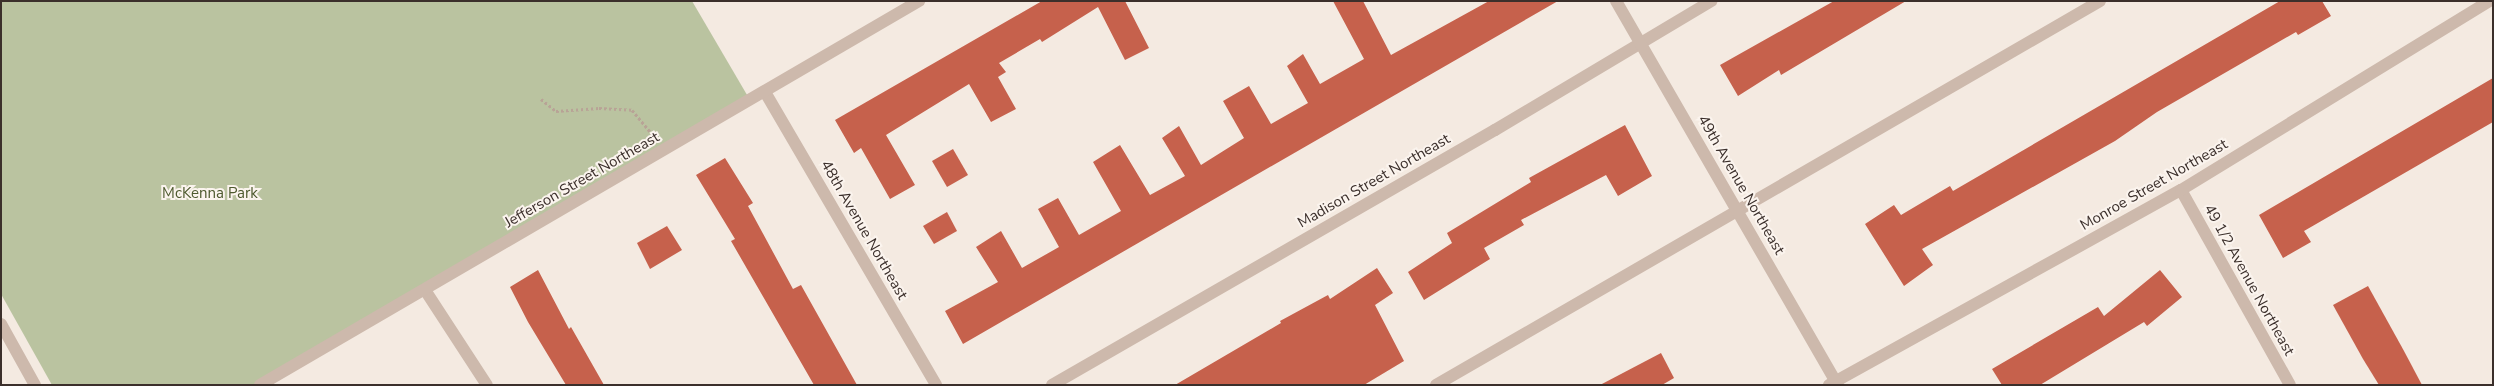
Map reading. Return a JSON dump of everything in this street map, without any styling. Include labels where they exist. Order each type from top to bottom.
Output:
[{"type":"street","name":"Jefferson Street Northeast","points":[[260,385],[919,1]]},
{"type":"street","name":"49th Avenue Northeast","points":[[1616,1],[1835,383]]},
{"type":"street","name":"Madison Street Northeast","points":[[1052,385],[1711,1]]},
{"type":"street","points":[[1436,385],[2100,1]]},
{"type":"street","name":"Monroe Street Northeast","points":[[1835,383],[2181,190],[2489,1]]},
{"type":"street","name":"48th Avenue Northeast","points":[[765,92],[936,385]]},
{"type":"street","name":"49 1/2 Avenue Northeast","points":[[2181,190],[2290,385]]},
{"type":"street","points":[[424,290],[487,385]]},
{"type":"street","points":[[1,324],[35,385]]},
{"type":"path","points":[[541,99],[556,111],[599,108],[632,110],[665,150]]},
{"type":"green space","name":"McKenna Park","points":[[1,1],[692,1],[750,100],[268,385],[52,385],[1,294]]},
{"type":"building","points":[[1042,1],[1125,1],[1149,48],[1125,60],[1098,7],[1042,42],[1040,39],[999,63],[1006,72],[998,77],[1016,109],[991,122],[969,84],[886,135],[915,185],[890,199],[861,148],[854,153],[835,120]]},
{"type":"building","points":[[1333,1],[1363,1],[1391,55],[1489,1],[1558,1],[963,344],[945,311],[998,282],[976,247],[1001,231],[1022,268],[1059,247],[1038,209],[1058,198],[1079,235],[1121,211],[1093,162],[1120,145],[1150,195],[1185,176],[1162,138],[1179,126],[1201,165],[1244,138],[1223,101],[1249,86],[1271,124],[1308,103],[1287,66],[1303,54],[1320,84],[1364,59]]},
{"type":"building","points":[[1834,1],[1906,1],[1781,75],[1779,70],[1738,96],[1720,65]]},
{"type":"building","points":[[2280,1],[2322,1],[2331,16],[2298,35],[2296,32],[2157,112],[2115,141],[1922,249],[1933,265],[1904,286],[1865,224],[1894,205],[1901,215],[1950,186],[1953,191]]},
{"type":"building","points":[[2493,78],[2493,122],[2304,231],[2311,242],[2283,258],[2259,215]]},
{"type":"building","points":[[1625,125],[1652,176],[1618,196],[1606,175],[1521,220],[1524,225],[1484,248],[1490,259],[1424,300],[1408,272],[1452,243],[1447,233],[1531,182],[1529,178]]},
{"type":"building","points":[[953,149],[968,175],[947,187],[932,161]]},
{"type":"building","points":[[725,158],[753,203],[748,206],[793,289],[801,285],[857,385],[814,385],[731,241],[735,239],[696,175]]},
{"type":"building","points":[[947,212],[957,231],[934,244],[923,226]]},
{"type":"building","points":[[667,226],[682,250],[650,269],[637,243]]},
{"type":"building","points":[[1377,268],[1393,293],[1375,305],[1404,361],[1364,385],[1175,385],[1281,323],[1280,321],[1328,295],[1330,299]]},
{"type":"building","points":[[538,270],[569,329],[571,327],[604,385],[566,385],[528,322],[510,287]]},
{"type":"building","points":[[2160,270],[2182,297],[2147,326],[2144,322],[2040,385],[2002,385],[1992,369],[2098,307],[2104,316]]},
{"type":"building","points":[[2368,286],[2422,385],[2379,385],[2333,305]]},
{"type":"building","points":[[1661,353],[1674,378],[1662,385],[1600,385]]}]
